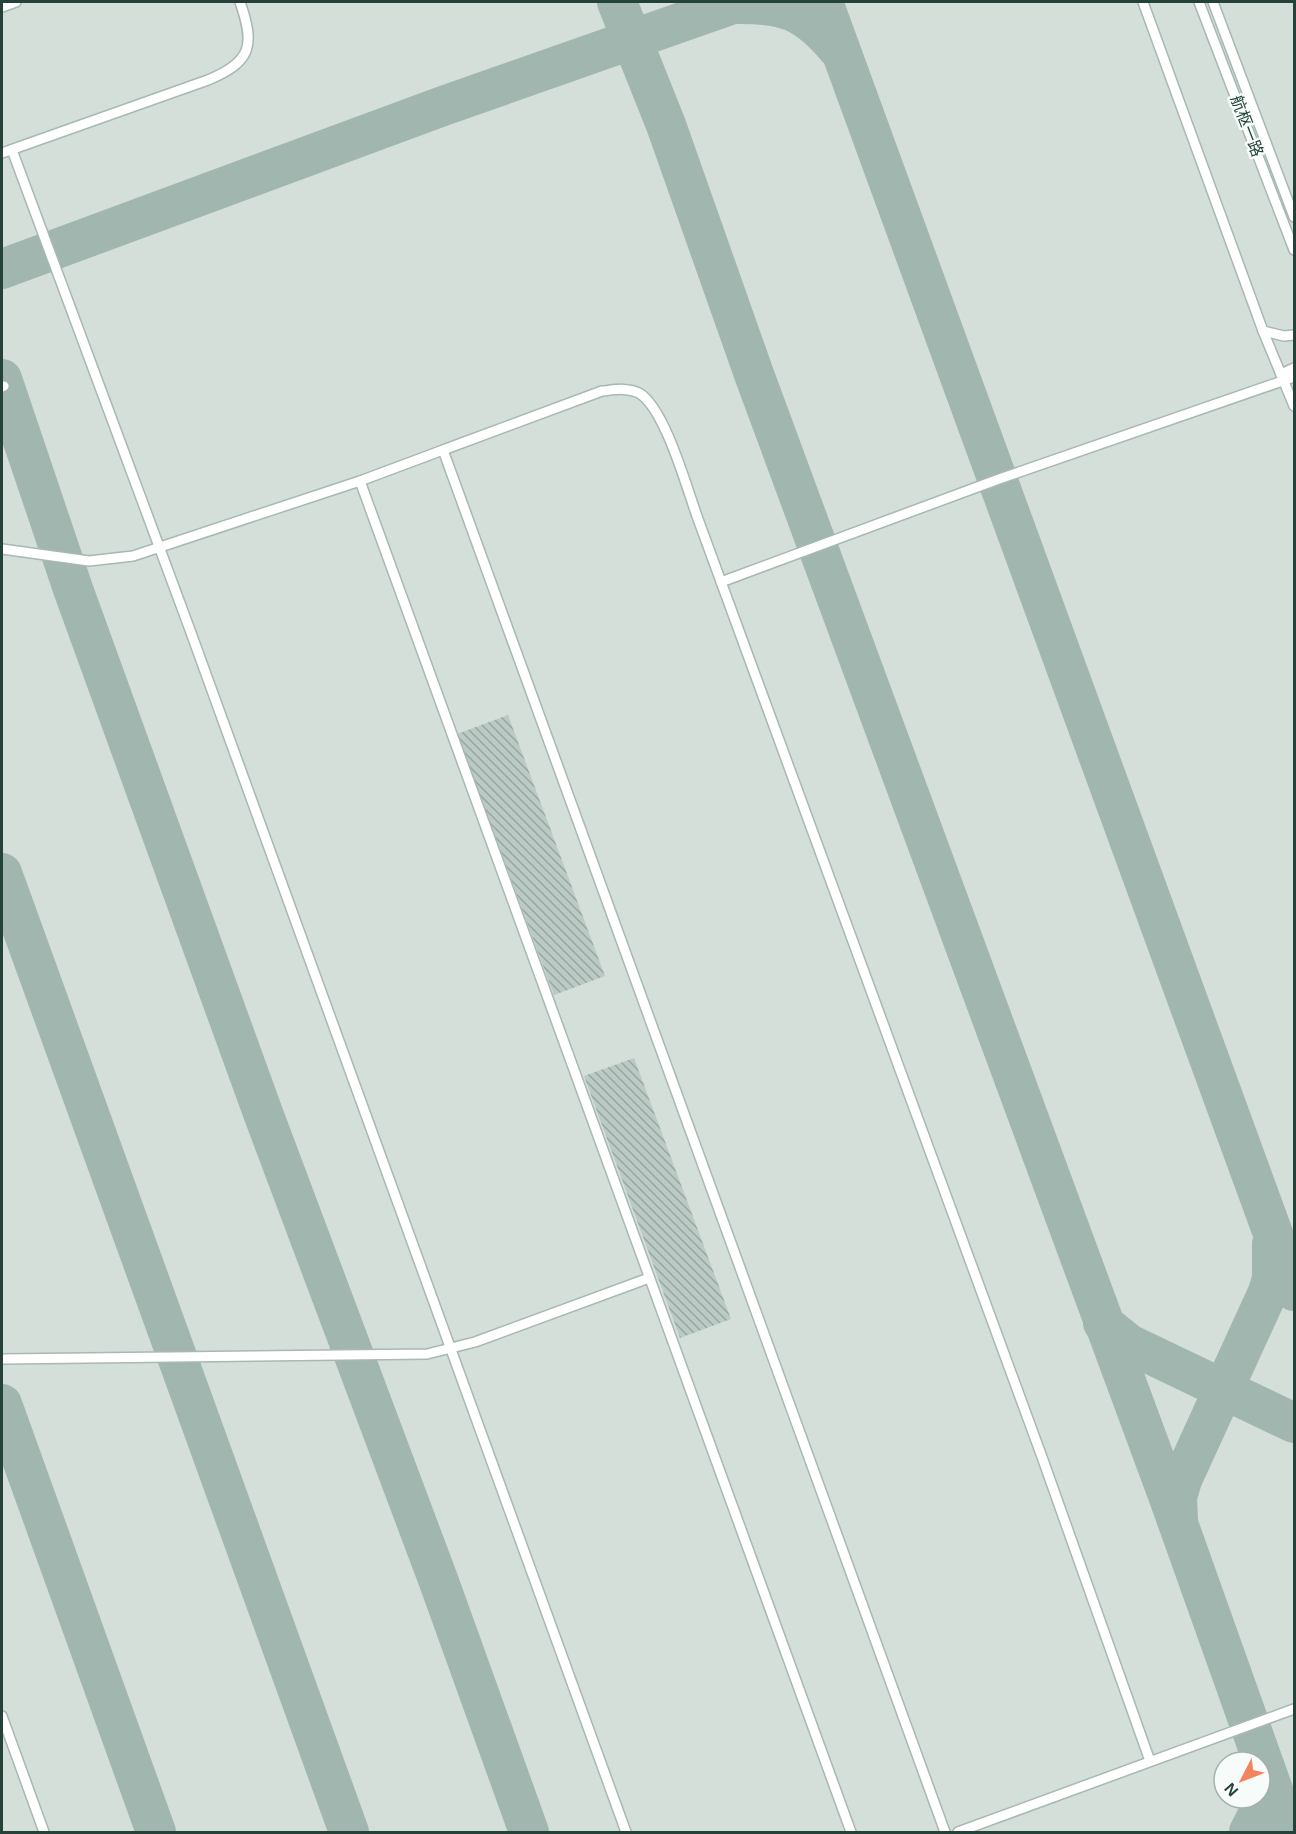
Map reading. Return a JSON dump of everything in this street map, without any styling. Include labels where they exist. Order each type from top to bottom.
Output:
[{"type":"lane","points":[[2,7],[16,2]]},
{"type":"lane","points":[[2,153],[208,80],[235,68],[243,57],[248,39],[246,21],[240,2]]},
{"type":"lane","points":[[1143,2],[1263,331],[1294,406]]},
{"type":"lane","name":"航枢一路","points":[[1200,2],[1294,250]]},
{"type":"lane","name":"航枢一路","points":[[1213,2],[1294,217]]},
{"type":"lane","points":[[12,150],[160,549],[627,1833]]},
{"type":"lane","points":[[1263,331],[1284,336],[1294,335]]},
{"type":"lane","points":[[1282,378],[1294,368]]},
{"type":"lane","points":[[721,582],[999,479],[1282,378],[1294,377]]},
{"type":"lane","points":[[2,549],[89,561],[107,561],[160,549],[360,481],[602,391],[624,389],[638,393],[654,407],[662,422],[1042,1457],[1150,1761]]},
{"type":"lane","points":[[443,450],[945,1833]]},
{"type":"lane","points":[[360,481],[851,1833]]},
{"type":"lane","points":[[2,1359],[401,1356],[451,1349],[649,1278]]},
{"type":"lane","points":[[958,1833],[1294,1709]]},
{"type":"lane","points":[[2,1716],[44,1833]]},
{"type":"shaded area","points":[[2,2],[1294,2],[1294,1832],[2,1832]]},
{"type":"building","points":[[508,715],[605,976],[554,995],[457,734]]},
{"type":"building","points":[[634,1058],[731,1319],[680,1338],[584,1076]]},
{"type":"taxiway","points":[[617,2],[666,125],[755,377],[1169,1498],[1288,1832]]},
{"type":"taxiway","points":[[2,269],[443,106],[739,2]]},
{"type":"taxiway","points":[[823,2],[1294,1291]]},
{"type":"taxiway","points":[[733,4],[766,5],[791,11],[814,25],[837,48]]},
{"type":"taxiway","points":[[2,379],[73,589],[263,1113],[439,1582],[529,1832]]},
{"type":"taxiway","points":[[2,873],[349,1832]]},
{"type":"taxiway","points":[[1178,1520],[1177,1497],[1182,1480],[1268,1292],[1272,1279],[1272,1244]]},
{"type":"taxiway","points":[[1103,1323],[1129,1344],[1294,1423]]},
{"type":"taxiway","points":[[2,1404],[156,1832]]},
{"type":"taxiway","points":[[1249,1832],[1260,1810]]}]
